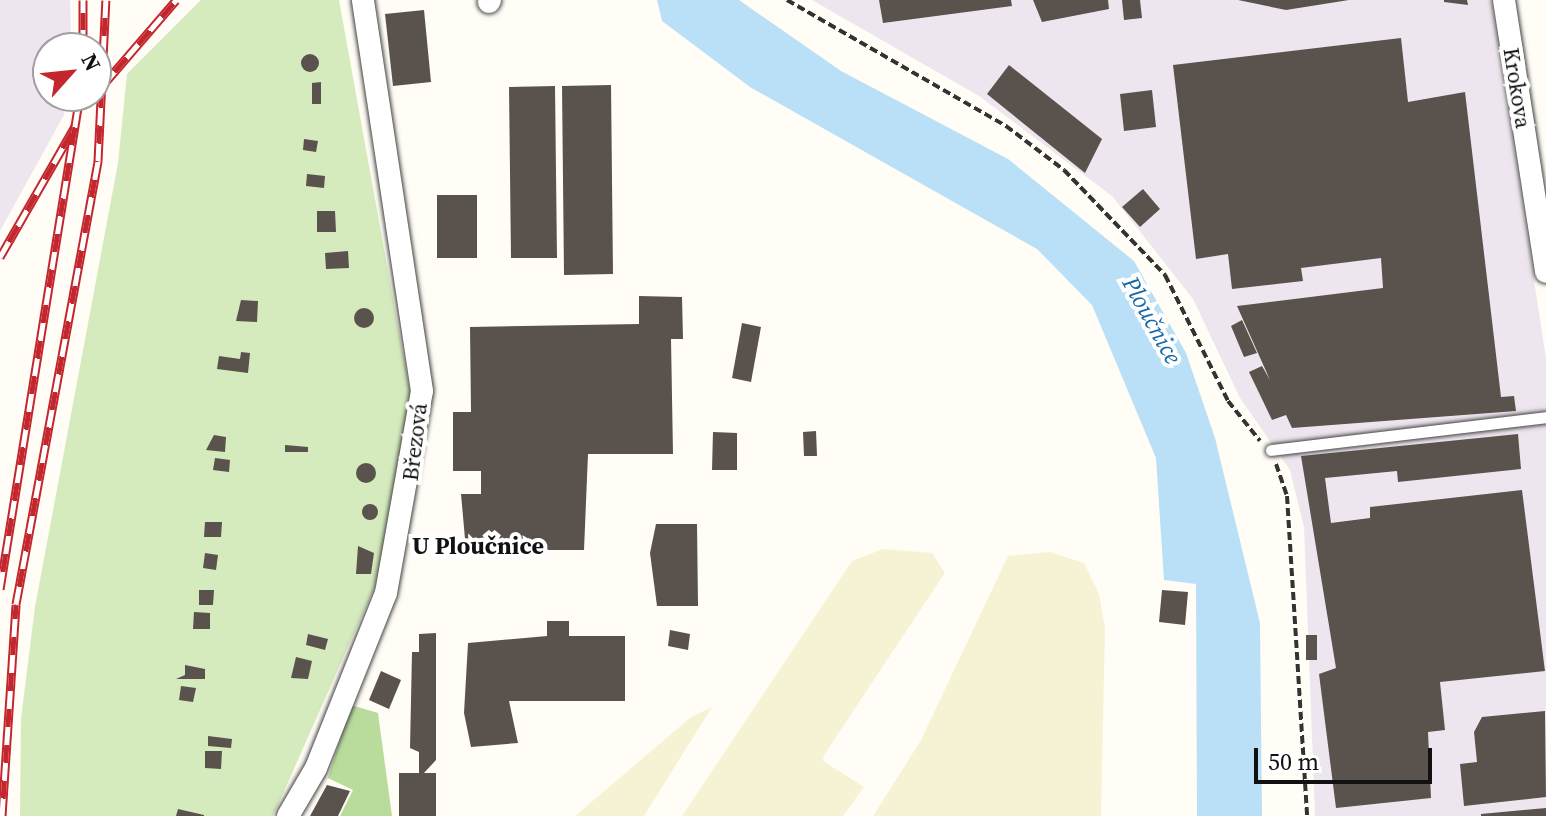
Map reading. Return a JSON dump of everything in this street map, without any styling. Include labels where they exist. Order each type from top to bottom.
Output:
[{"type":"street","name":"Březová","points":[[288,816],[316,768],[386,593],[422,391],[363,0]]},
{"type":"street","name":"Krokova","points":[[1504,0],[1546,272]]},
{"type":"lane","points":[[1271,450],[1546,417]]},
{"type":"path","points":[[787,0],[1006,126],[1076,181],[1165,275],[1244,429],[1271,450],[1287,496],[1307,816]]},
{"type":"shaded area","points":[[0,0],[70,0],[71,32],[32,32],[32,112],[64,112],[64,115],[0,231]]},
{"type":"shaded area","points":[[812,0],[1491,0],[1546,358],[1546,816],[1315,816],[1304,527],[1290,470],[1240,398],[1193,299],[1112,196],[979,96]]},
{"type":"shaded area","points":[[883,549],[932,553],[945,573],[824,755],[823,761],[864,787],[843,816],[682,816],[852,561]]},
{"type":"shaded area","points":[[1050,552],[1084,563],[1099,594],[1105,628],[1101,816],[873,816],[921,740],[1008,556]]},
{"type":"shaded area","points":[[712,707],[644,816],[575,816],[691,717]]},
{"type":"green space","points":[[201,0],[339,0],[411,398],[379,577],[273,816],[20,816],[21,719],[35,607],[118,163],[127,74]]},
{"type":"green space","points":[[351,705],[378,713],[392,816],[340,816],[353,790],[328,778]]},
{"type":"water","name":"Ploučnice","points":[[657,0],[739,0],[841,71],[1008,159],[1134,261],[1186,353],[1215,438],[1260,623],[1262,816],[1197,816],[1196,584],[1164,580],[1156,458],[1092,305],[1037,249],[750,87],[662,21]]},
{"type":"building","points":[[879,0],[1011,0],[1012,6],[883,23]]},
{"type":"building","points":[[1033,0],[1108,0],[1109,9],[1042,22]]},
{"type":"building","points":[[1122,0],[1140,0],[1142,18],[1124,20]]},
{"type":"building","points":[[1238,0],[1349,0],[1286,10]]},
{"type":"building","points":[[1467,0],[1468,5],[1444,2]]},
{"type":"building","points":[[424,10],[431,82],[393,86],[385,14]]},
{"type":"building","points":[[1401,38],[1408,102],[1465,92],[1501,397],[1514,396],[1516,411],[1292,428],[1286,415],[1272,420],[1249,372],[1262,366],[1270,380],[1237,306],[1383,288],[1381,258],[1301,268],[1303,281],[1232,289],[1228,254],[1196,259],[1173,65]]},
{"type":"building","points":[[306,54],[314,54],[319,63],[317,70],[306,72],[301,67],[301,59]]},
{"type":"building","points":[[1009,65],[1102,139],[1085,173],[987,94]]},
{"type":"building","points":[[321,82],[321,104],[312,104],[312,83]]},
{"type":"building","points":[[611,85],[613,274],[564,275],[562,86]]},
{"type":"building","points":[[555,86],[557,258],[511,258],[509,87]]},
{"type":"building","points":[[1152,90],[1156,127],[1124,131],[1120,94]]},
{"type":"building","points":[[304,139],[318,141],[316,152],[303,150]]},
{"type":"building","points":[[307,174],[325,176],[324,188],[306,186]]},
{"type":"building","points":[[1143,189],[1160,209],[1140,227],[1122,207]]},
{"type":"building","points":[[437,195],[477,195],[477,258],[437,258]]},
{"type":"building","points":[[317,211],[335,211],[336,232],[317,232]]},
{"type":"building","points":[[348,251],[349,268],[326,269],[325,253]]},
{"type":"building","points":[[639,296],[682,297],[683,339],[671,339],[673,454],[588,454],[584,550],[466,550],[461,494],[481,494],[481,471],[453,471],[453,412],[471,412],[470,327],[639,324]]},
{"type":"building","points":[[241,300],[258,301],[257,322],[236,321]]},
{"type":"building","points":[[360,308],[368,308],[374,318],[368,328],[360,328],[354,322],[354,314]]},
{"type":"building","points":[[1242,320],[1257,353],[1244,357],[1231,326]]},
{"type":"building","points":[[742,323],[761,327],[751,382],[732,378]]},
{"type":"building","points":[[241,352],[250,353],[248,373],[217,369],[219,356],[240,359]]},
{"type":"building","points":[[816,431],[817,456],[804,456],[803,432]]},
{"type":"building","points":[[713,432],[737,433],[737,470],[712,470]]},
{"type":"building","points":[[1518,434],[1521,469],[1398,482],[1397,471],[1325,478],[1331,523],[1370,518],[1370,507],[1522,490],[1545,671],[1440,682],[1445,730],[1428,732],[1431,798],[1336,808],[1319,674],[1336,668],[1301,456]]},
{"type":"building","points":[[214,435],[226,437],[225,452],[206,450]]},
{"type":"building","points":[[285,445],[308,447],[308,452],[285,452]]},
{"type":"building","points":[[215,458],[230,460],[229,472],[213,470]]},
{"type":"building","points":[[366,463],[373,466],[376,473],[373,480],[366,483],[359,480],[356,473],[359,466]]},
{"type":"building","points":[[370,504],[376,506],[376,518],[370,520],[364,518],[362,512],[364,506]]},
{"type":"building","points":[[205,522],[222,522],[221,537],[204,537]]},
{"type":"building","points":[[656,524],[697,524],[698,606],[657,606],[650,553]]},
{"type":"building","points":[[358,546],[374,553],[371,574],[356,574]]},
{"type":"building","points":[[205,553],[218,555],[216,570],[203,568]]},
{"type":"building","points":[[199,590],[214,590],[213,605],[199,605]]},
{"type":"building","points":[[1162,590],[1188,592],[1185,625],[1159,622]]},
{"type":"building","points":[[194,612],[210,613],[210,629],[193,629]]},
{"type":"building","points":[[547,621],[569,621],[569,636],[625,636],[625,701],[509,701],[518,743],[471,747],[464,713],[468,643],[547,636]]},
{"type":"building","points":[[670,630],[690,634],[688,650],[668,646]]},
{"type":"building","points":[[436,633],[436,760],[424,773],[436,773],[436,816],[399,816],[399,773],[419,773],[419,752],[410,748],[412,652],[419,652],[419,634]]},
{"type":"building","points":[[308,634],[328,639],[325,650],[306,645]]},
{"type":"building","points":[[1306,635],[1317,635],[1317,660],[1306,660]]},
{"type":"building","points":[[296,657],[312,661],[308,679],[291,678]]},
{"type":"building","points":[[185,665],[205,669],[205,679],[176,679],[185,675]]},
{"type":"building","points":[[381,671],[401,680],[389,709],[369,700]]},
{"type":"building","points":[[181,686],[196,688],[193,702],[179,700]]},
{"type":"building","points":[[1545,711],[1546,797],[1464,806],[1460,764],[1477,762],[1474,732],[1482,717]]},
{"type":"building","points":[[208,736],[232,739],[231,748],[208,746]]},
{"type":"building","points":[[205,751],[222,751],[221,769],[205,768]]},
{"type":"building","points":[[327,785],[350,791],[338,816],[310,816]]},
{"type":"building","points":[[1546,808],[1546,816],[1481,816],[1481,814]]},
{"type":"building","points":[[178,809],[204,815],[204,816],[176,816]]},
{"type":"railway","points":[[83,0],[83,32]]},
{"type":"railway","points":[[2,816],[16,604],[98,161],[106,0]]},
{"type":"railway","points":[[112,75],[176,0]]},
{"type":"railway","points":[[0,589],[77,112]]},
{"type":"railway","points":[[0,257],[75,126]]},
{"type":"district","name":"U Ploučnice","points":[[478,546]]}]
